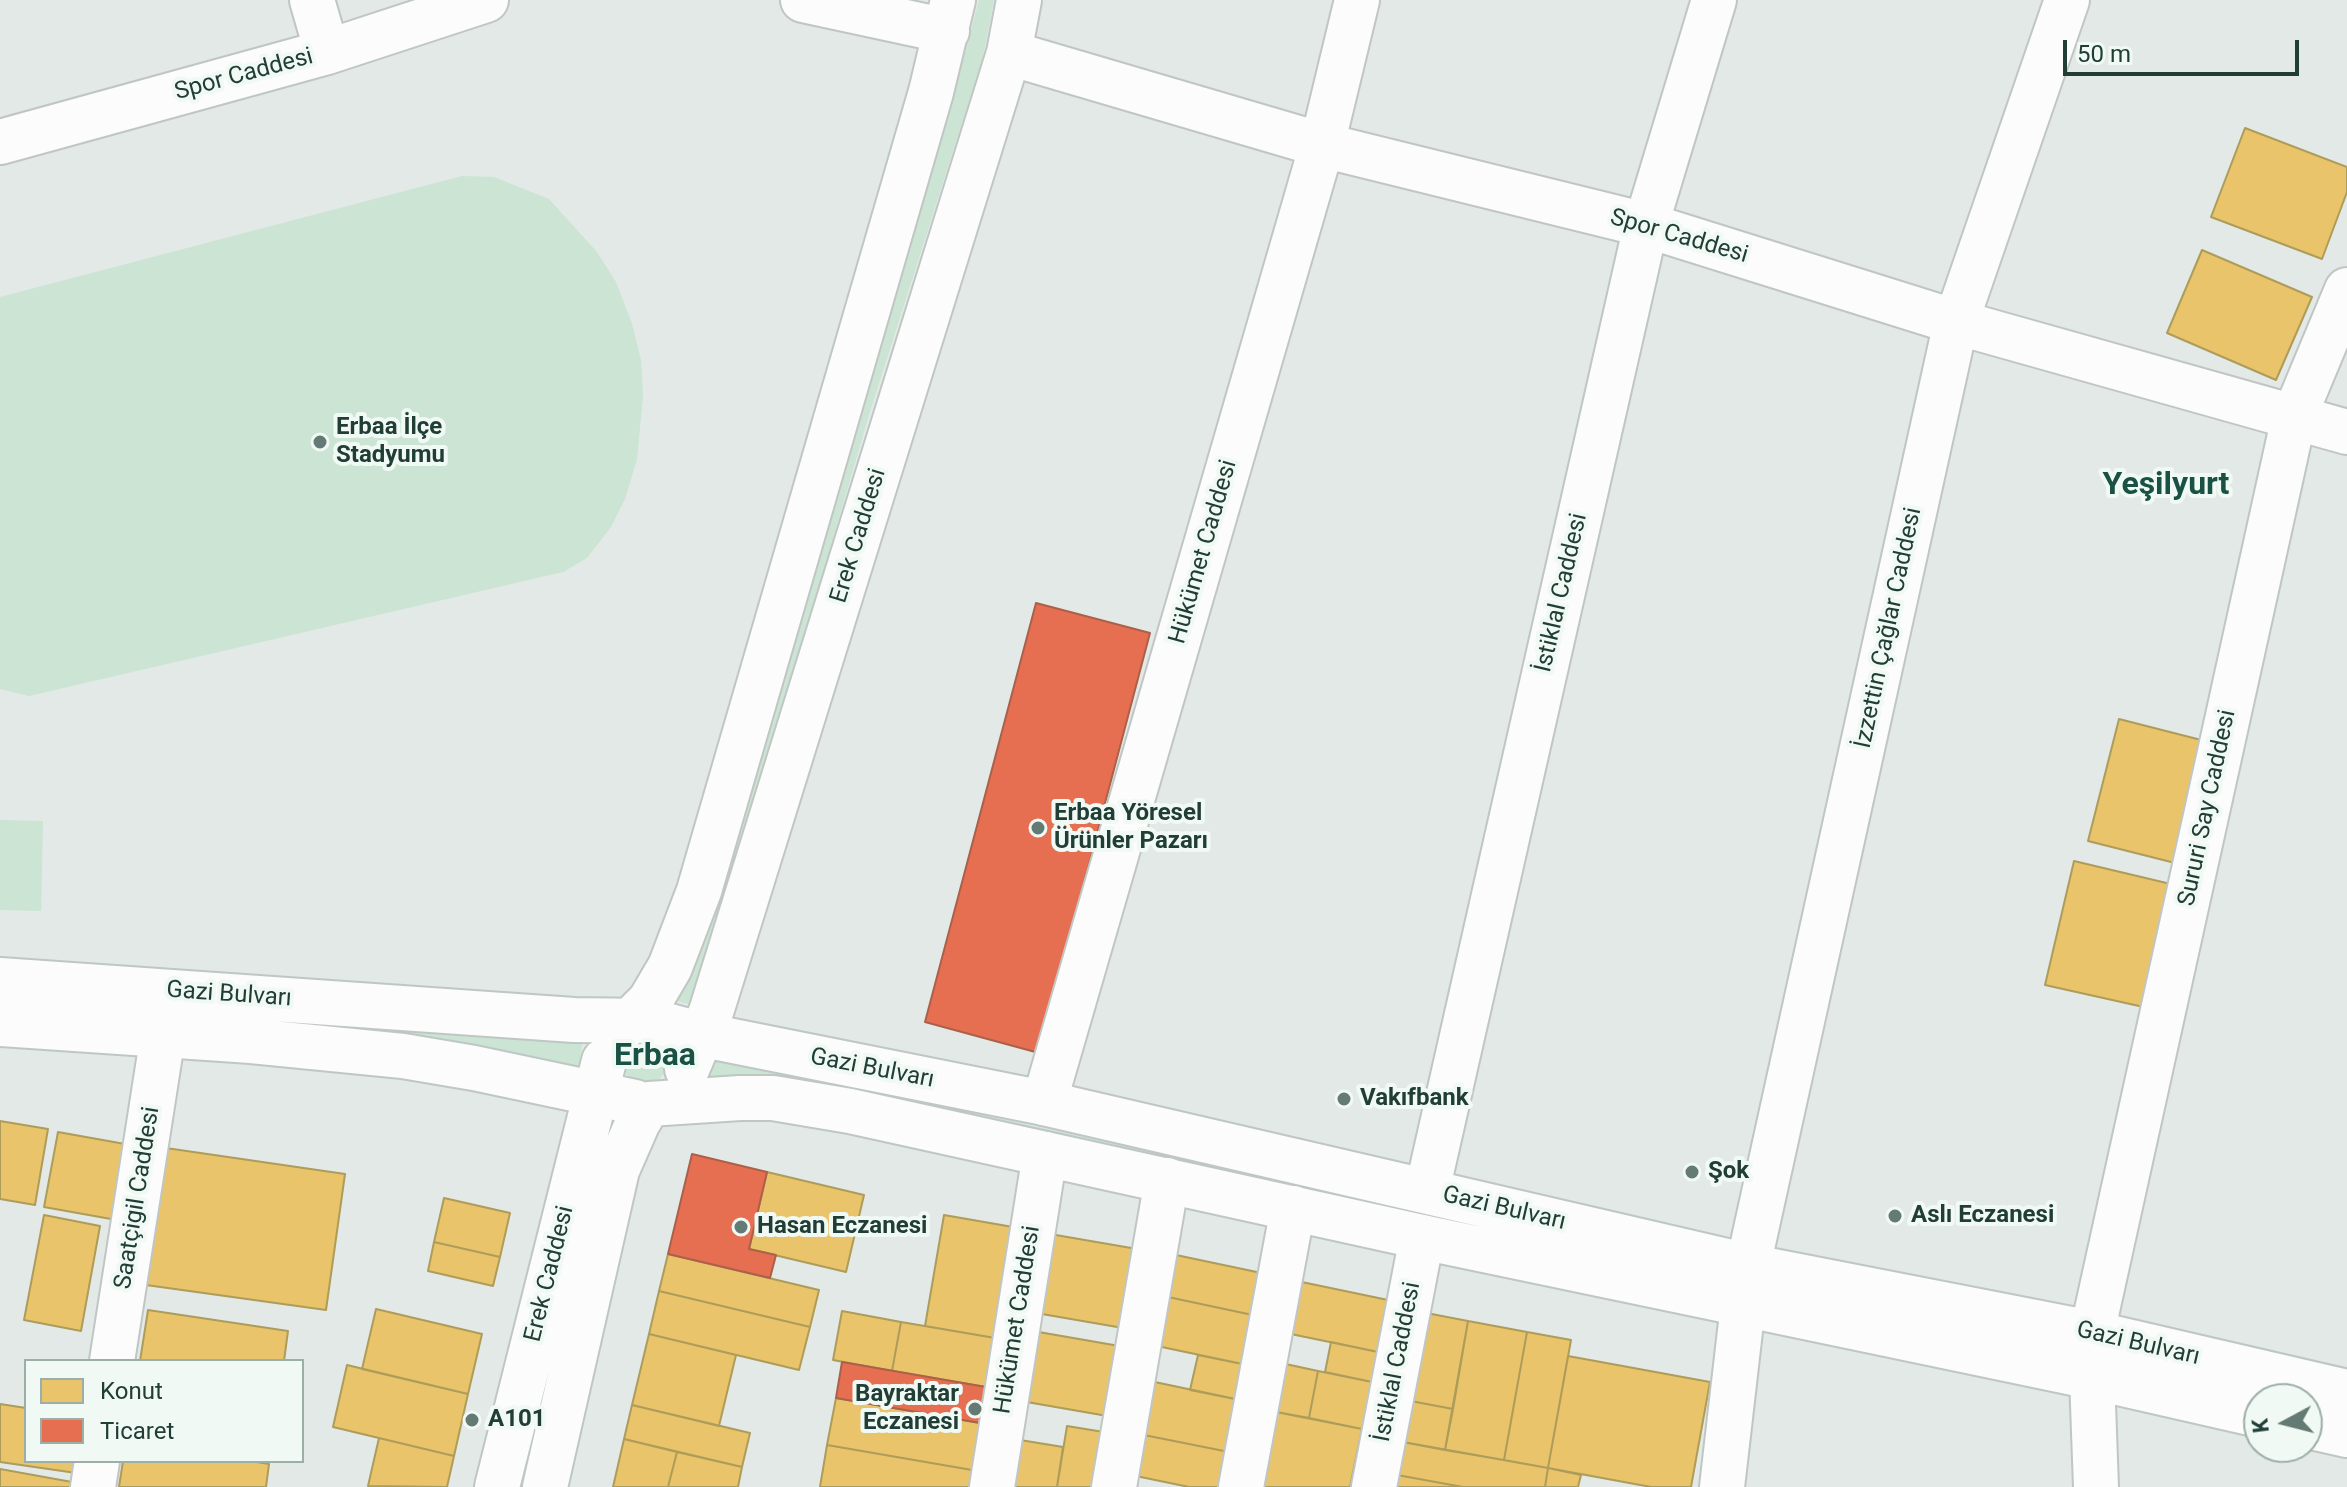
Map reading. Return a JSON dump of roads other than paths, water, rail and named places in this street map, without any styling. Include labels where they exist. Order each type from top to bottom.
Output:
[{"type":"street","points":[[312,0],[327,52]]},
{"type":"street","name":"Spor Caddesi","points":[[0,142],[327,52],[486,0]]},
{"type":"street","points":[[803,0],[950,16]]},
{"type":"street","name":"Erek Caddesi","points":[[497,1487],[644,1056],[1009,53],[1019,0]]},
{"type":"street","name":"Hükümet Caddesi","points":[[1044,1103],[1322,145],[1357,0]]},
{"type":"street","name":"İstiklal Caddesi","points":[[1427,1191],[1646,225],[1714,0]]},
{"type":"street","name":"İzzettin Çağlar Caddesi","points":[[1722,1487],[1745,1285],[1956,322],[2067,0]]},
{"type":"street","name":"Erek Caddesi","points":[[545,1487],[617,1170],[629,1139],[650,1001],[670,967],[699,891],[950,16]]},
{"type":"street","name":"Spor Caddesi","points":[[1009,53],[1322,145],[1646,225],[1956,322],[2347,432]]},
{"type":"street","name":"Sururi Say Caddesi","points":[[2092,1333],[2294,417],[2347,290]]},
{"type":"street","name":"Gazi Bulvarı","points":[[0,980],[543,1018],[644,1056],[773,1098],[850,1111],[1422,1237],[2092,1333],[2347,1392]]},
{"type":"street","name":"Gazi Bulvarı","points":[[0,1024],[403,1056],[474,1068],[644,1056],[1044,1103],[1427,1191],[1745,1285],[2092,1377],[2243,1411]]},
{"type":"street","name":"Saatçigil Caddesi","points":[[112,1359],[163,1035]]},
{"type":"street","name":"Hükümet Caddesi","points":[[992,1487],[1045,1154]]},
{"type":"street","points":[[1114,1487],[1167,1180]]},
{"type":"street","points":[[1241,1487],[1293,1208]]},
{"type":"street","name":"İstiklal Caddesi","points":[[1374,1487],[1422,1237]]},
{"type":"street","points":[[2092,1377],[2096,1487]]},
{"type":"street","points":[[2323,1430],[2347,1435]]},
{"type":"street","points":[[93,1487],[97,1463]]},
{"type":"place","name":"Erbaa İlçe Stadyumu","points":[[320,442]]},
{"type":"place","name":"Erbaa Yöresel Ürünler Pazarı","points":[[1038,828]]},
{"type":"place","name":"Vakıfbank","points":[[1344,1099]]},
{"type":"place","name":"Şok","points":[[1692,1172]]},
{"type":"place","name":"Aslı Eczanesi","points":[[1895,1216]]},
{"type":"place","name":"Hasan Eczanesi","points":[[741,1227]]},
{"type":"place","name":"Bayraktar Eczanesi","points":[[975,1409]]},
{"type":"place","name":"A101","points":[[472,1420]]},
{"type":"district","name":"Yeşilyurt","points":[[2166,486]]},
{"type":"district","name":"Erbaa","points":[[655,1057]]}]
